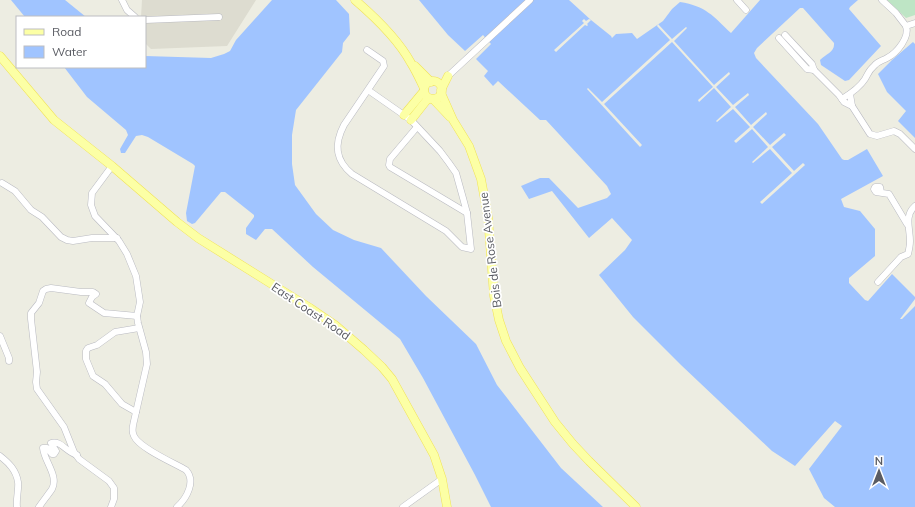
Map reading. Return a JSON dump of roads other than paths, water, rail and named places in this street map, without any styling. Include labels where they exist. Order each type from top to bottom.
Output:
[{"type":"main road","points":[[356,0],[396,41],[411,62],[424,90],[425,96],[431,99]]},
{"type":"main road","name":"East Coast Road","points":[[0,56],[54,120],[198,238],[335,324],[364,350],[392,379],[434,455],[442,479],[447,507]]},
{"type":"main road","points":[[411,62],[433,82],[440,86],[441,91]]},
{"type":"main road","points":[[407,117],[427,84],[448,76]]},
{"type":"main road","points":[[407,117],[426,101],[438,98],[448,76]]},
{"type":"main road","name":"Bois de Rose Avenue","points":[[441,91],[453,120],[469,146],[481,179],[488,217],[494,296],[499,320],[506,341],[520,368],[555,422],[592,465],[636,507]]},
{"type":"main road","name":"Bois de Rose Avenue","points":[[431,99],[453,120]]},
{"type":"street","points":[[122,0],[127,10],[134,16]]},
{"type":"street","points":[[448,76],[530,0]]},
{"type":"street","points":[[737,0],[746,10]]},
{"type":"street","points":[[842,99],[850,94],[865,80],[869,70],[877,62],[885,60],[896,51],[907,35],[908,30],[906,26],[896,13],[882,0]]},
{"type":"street","points":[[146,20],[219,17]]},
{"type":"street","points":[[906,26],[915,23]]},
{"type":"street","points":[[785,35],[812,64],[814,70],[844,102],[852,106]]},
{"type":"street","points":[[779,38],[808,69],[814,70]]},
{"type":"street","points":[[367,50],[384,61],[383,68],[344,125],[339,135],[337,144],[341,162],[352,174],[446,231],[462,247],[471,249],[467,213],[456,173],[440,151],[407,117],[368,90]]},
{"type":"street","points":[[850,94],[852,106],[870,134],[877,136],[894,131],[900,134],[915,149]]},
{"type":"street","points":[[417,127],[390,159],[390,167],[467,213]]},
{"type":"street","points":[[112,166],[92,193],[91,205],[95,216],[117,238],[127,254],[136,276],[140,302],[137,316],[146,352],[147,364],[132,430],[133,435],[139,443],[186,470],[190,474],[190,488],[182,503],[177,507]]},
{"type":"street","points":[[2,183],[15,191],[31,210],[42,217],[67,240],[73,241],[92,238],[117,238]]},
{"type":"street","points":[[878,282],[901,257],[908,254],[910,241],[907,224],[889,194],[881,192]]},
{"type":"street","points":[[907,224],[910,212],[915,206]]},
{"type":"street","points":[[112,507],[114,488],[103,475],[91,469],[77,456],[64,427],[37,389],[37,372],[31,313],[39,303],[43,291],[51,288],[93,292],[96,294],[92,297],[89,303],[104,313],[137,316]]},
{"type":"street","points":[[136,412],[122,404],[105,384],[93,376],[86,359],[86,351],[88,348],[97,345],[115,332],[139,328]]},
{"type":"street","points":[[0,336],[10,358],[9,361]]},
{"type":"street","points":[[38,507],[53,485],[53,475],[43,448],[47,448],[52,454],[54,454],[56,451],[51,443],[56,442],[77,456]]},
{"type":"street","points":[[0,456],[12,467],[18,482],[16,494],[17,507]]},
{"type":"street","points":[[403,507],[442,479]]},
{"type":"water","points":[[11,0],[65,0],[85,16],[24,16]]},
{"type":"water","points":[[272,0],[336,0],[349,14],[350,34],[343,43],[342,52],[296,110],[292,135],[292,164],[295,185],[316,214],[333,230],[354,240],[381,248],[426,296],[476,344],[497,385],[561,468],[603,507],[491,507],[423,378],[400,339],[313,267],[272,229],[265,229],[256,240],[246,234],[246,228],[254,215],[225,192],[221,192],[195,223],[192,224],[187,221],[186,213],[195,166],[148,137],[142,135],[136,136],[125,153],[121,153],[120,149],[128,135],[126,130],[87,97],[65,68],[146,68],[146,56],[211,58],[230,51],[236,40]]},
{"type":"water","points":[[419,0],[569,0],[612,38],[616,34],[632,33],[637,39],[663,21],[672,9],[680,2],[703,9],[731,33],[760,0],[858,0],[849,9],[881,46],[849,80],[845,81],[821,65],[820,60],[832,51],[834,43],[803,8],[800,8],[757,48],[754,53],[756,58],[818,124],[842,159],[848,160],[867,149],[883,176],[841,199],[844,207],[860,211],[875,229],[875,256],[849,278],[849,283],[865,300],[868,301],[892,274],[915,297],[900,319],[902,319],[915,306],[915,507],[835,507],[824,498],[809,469],[842,426],[835,421],[795,466],[772,451],[681,365],[633,317],[599,275],[625,250],[632,240],[612,218],[589,238],[552,191],[529,199],[521,186],[540,178],[549,178],[578,208],[607,198],[611,194],[607,186],[546,120],[540,120],[498,81],[493,86],[484,76],[488,71],[476,59],[491,44],[483,35],[465,51],[448,35]]},
{"type":"water","points":[[913,42],[915,44],[915,138],[898,121],[906,111],[887,92],[878,74]]}]
